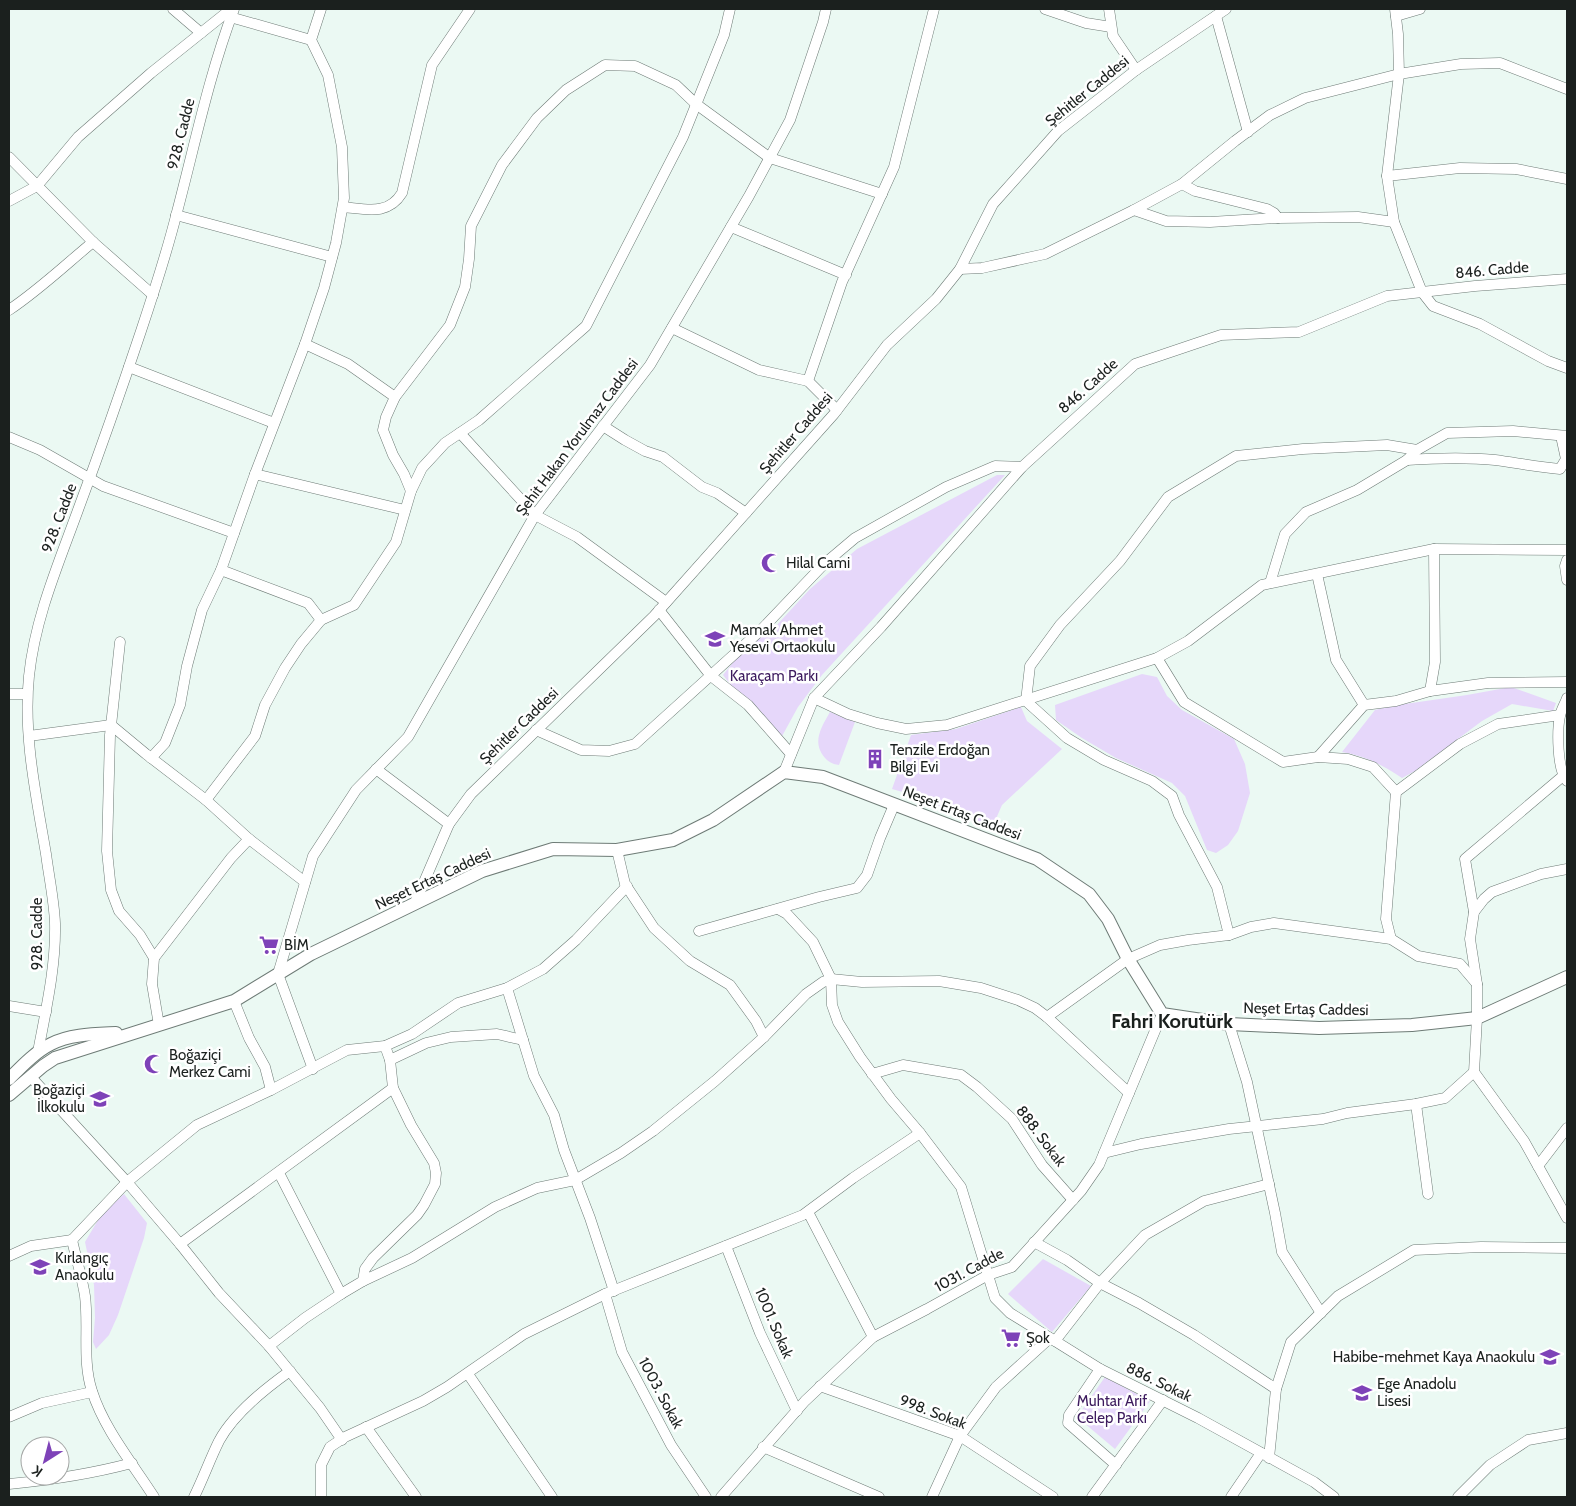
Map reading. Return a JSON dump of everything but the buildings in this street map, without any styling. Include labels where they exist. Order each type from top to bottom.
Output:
[{"type":"main road","name":"Neşet Ertaş Caddesi","points":[[9,1095],[55,1058],[234,1001],[311,954],[482,870],[553,849],[616,850],[673,840],[713,820],[784,772],[823,777],[1036,859],[1089,894],[1108,919],[1128,959],[1162,1014],[1229,1024],[1319,1028],[1412,1025],[1477,1018],[1567,977]]},
{"type":"main road","name":"Neşet Ertaş Caddesi","points":[[9,1079],[38,1052],[64,1039],[83,1035],[141,1030]]},
{"type":"main road","points":[[34,1074],[38,1052]]},
{"type":"street","points":[[173,9],[201,33]]},
{"type":"street","points":[[151,758],[165,743],[180,705],[187,666],[202,610],[221,570],[255,474],[305,344],[324,288],[332,257],[343,207],[342,147],[328,75],[311,40],[321,9]]},
{"type":"street","points":[[206,800],[255,736],[265,705],[285,668],[301,644],[321,620],[354,605],[396,542],[411,491],[422,468],[445,443],[479,420],[586,326],[683,137],[724,35],[730,9]]},
{"type":"street","name":"Şehit Hakan Yorulmaz Caddesi","points":[[278,974],[313,856],[356,790],[408,736],[535,515],[650,365],[790,120],[824,22],[826,9]]},
{"type":"street","points":[[808,381],[846,275],[894,167],[934,9]]},
{"type":"street","points":[[1045,9],[1086,23],[1111,27]]},
{"type":"street","points":[[1109,9],[1113,36],[1136,70]]},
{"type":"street","name":"Şehitler Caddesi","points":[[415,903],[449,824],[472,794],[663,606],[837,410],[887,344],[936,299],[960,269],[993,204],[1058,131],[1136,70],[1226,9]]},
{"type":"street","points":[[1420,9],[1395,13],[1399,74],[1387,176],[1394,222],[1422,292],[1433,306],[1480,324],[1548,361],[1567,368]]},
{"type":"street","points":[[343,207],[383,209],[397,201],[402,193],[432,65],[466,10]]},
{"type":"street","points":[[9,201],[37,186],[78,137],[151,73],[201,33],[232,12],[311,40]]},
{"type":"street","name":"928. Cadde","points":[[38,1052],[54,963],[55,922],[29,736],[28,694],[33,651],[53,575],[90,478],[153,295],[176,215],[219,48],[232,12]]},
{"type":"street","points":[[1216,16],[1248,132]]},
{"type":"street","points":[[960,269],[982,268],[1045,254],[1134,210],[1182,184],[1270,115],[1305,98],[1399,74],[1461,64],[1500,63],[1567,89]]},
{"type":"street","points":[[411,491],[384,430],[386,417],[395,397],[450,326],[465,287],[471,226],[502,165],[537,118],[566,90],[605,65],[635,66],[676,85],[696,104],[770,158],[882,194]]},
{"type":"street","points":[[9,157],[93,242],[153,295]]},
{"type":"street","points":[[1387,176],[1460,168],[1516,169],[1567,179]]},
{"type":"street","points":[[1182,184],[1195,190],[1267,209],[1278,218]]},
{"type":"street","points":[[1134,210],[1166,221],[1210,222],[1278,218],[1358,217],[1394,222]]},
{"type":"street","points":[[176,215],[332,257]]},
{"type":"street","points":[[730,227],[846,275]]},
{"type":"street","points":[[9,310],[45,284],[56,272],[93,242]]},
{"type":"street","name":"846. Cadde","points":[[784,772],[814,698],[882,627],[1022,467],[1135,364],[1220,335],[1299,332],[1387,296],[1567,279]]},
{"type":"street","points":[[672,328],[759,370],[808,381],[837,410]]},
{"type":"street","points":[[305,344],[348,364],[395,397]]},
{"type":"street","points":[[129,367],[274,424]]},
{"type":"street","points":[[603,426],[645,451],[662,457],[702,487],[717,494],[746,513]]},
{"type":"street","points":[[1270,583],[1285,534],[1306,512],[1356,490],[1407,460],[1417,450],[1448,432],[1514,431],[1564,436],[1566,456],[1560,469],[1477,459],[1442,457],[1407,460]]},
{"type":"street","points":[[460,432],[535,515],[577,537],[663,606],[711,676],[748,706],[791,754]]},
{"type":"street","points":[[9,437],[40,450],[103,486],[234,533]]},
{"type":"street","points":[[1026,700],[1030,666],[1060,625],[1120,561],[1168,497],[1236,456],[1303,449],[1387,445],[1417,450]]},
{"type":"street","points":[[536,730],[581,750],[609,751],[635,744],[761,630],[823,565],[854,538],[946,487],[995,466],[1022,467]]},
{"type":"street","points":[[255,474],[406,510]]},
{"type":"street","points":[[814,698],[858,717],[906,729],[947,725],[1157,658],[1188,641],[1262,585],[1434,548],[1567,550]]},
{"type":"street","points":[[1430,691],[1435,662],[1434,548]]},
{"type":"street","points":[[1567,560],[1567,580]]},
{"type":"street","points":[[221,570],[308,603],[321,620]]},
{"type":"street","points":[[1317,574],[1336,660],[1364,705]]},
{"type":"street","points":[[120,642],[111,725],[107,851],[111,890],[119,911],[140,935],[154,958]]},
{"type":"street","points":[[1157,658],[1184,702],[1283,762],[1318,757],[1348,759],[1373,767],[1396,792],[1386,919],[1391,939]]},
{"type":"street","points":[[1318,757],[1364,705],[1396,701],[1430,691],[1488,683],[1567,682]]},
{"type":"street","points":[[9,694],[28,694]]},
{"type":"street","points":[[1567,698],[1560,715],[1563,737],[1559,760],[1565,779],[1465,859],[1474,912],[1470,939],[1477,984],[1474,1072],[1524,1141],[1567,1218]]},
{"type":"street","points":[[1026,700],[1068,738],[1104,760],[1152,781],[1172,796],[1179,816],[1217,887],[1229,935]]},
{"type":"street","points":[[1396,792],[1460,744],[1498,724],[1560,715]]},
{"type":"street","points":[[29,736],[111,725],[206,800],[249,839],[305,882]]},
{"type":"street","points":[[376,769],[449,824]]},
{"type":"street","points":[[700,931],[857,888],[867,875],[894,804]]},
{"type":"street","points":[[159,1025],[152,984],[154,958],[231,858],[249,839]]},
{"type":"street","points":[[616,850],[627,886],[654,928],[690,961],[730,985],[756,1021],[764,1037]]},
{"type":"street","points":[[1474,912],[1492,892],[1541,874],[1567,869]]},
{"type":"street","points":[[9,1256],[31,1246],[72,1240],[127,1182],[198,1125],[313,1069],[347,1050],[385,1046],[412,1034],[458,1002],[507,988],[543,970],[576,940],[627,886]]},
{"type":"street","points":[[778,909],[787,914],[813,942],[831,979]]},
{"type":"street","points":[[1048,1017],[1128,959],[1160,945],[1229,935],[1251,927],[1274,922],[1391,939],[1418,956],[1460,964],[1477,984]]},
{"type":"street","points":[[278,974],[313,1069]]},
{"type":"street","points":[[269,1346],[305,1318],[341,1294],[363,1281],[412,1258],[495,1207],[537,1188],[576,1180],[621,1153],[653,1131],[715,1081],[764,1037],[806,994],[823,982],[831,979],[862,982],[939,981],[981,988],[1018,1000],[1048,1017],[1129,1093]]},
{"type":"street","name":"886. Sokak","points":[[831,979],[832,1004],[838,1022],[860,1058],[961,1187],[995,1298],[1010,1313],[1100,1369],[1198,1418],[1314,1482],[1334,1497]]},
{"type":"street","name":"1003. Sokak","points":[[507,988],[534,1076],[554,1115],[564,1150],[590,1218],[622,1352],[671,1445],[706,1497]]},
{"type":"street","points":[[234,1001],[249,1038],[265,1067],[271,1090]]},
{"type":"street","points":[[9,1006],[46,1012]]},
{"type":"street","name":"1031. Cadde","points":[[721,1497],[797,1410],[873,1337],[988,1275],[1012,1267],[1073,1200],[1099,1165],[1162,1014]]},
{"type":"street","points":[[1229,1024],[1247,1082],[1282,1252],[1321,1313]]},
{"type":"street","points":[[390,1060],[426,1043],[451,1037],[497,1034],[523,1040]]},
{"type":"street","points":[[363,1281],[365,1269],[373,1258],[417,1215],[436,1184],[434,1163],[411,1125],[394,1088],[390,1060],[385,1046]]},
{"type":"street","name":"888. Sokak","points":[[872,1074],[903,1065],[961,1075],[977,1086],[1012,1119],[1042,1165],[1073,1200]]},
{"type":"street","points":[[1104,1153],[1141,1144],[1230,1129],[1323,1119],[1347,1113],[1416,1104],[1445,1098],[1474,1072]]},
{"type":"street","points":[[34,1074],[180,1244],[219,1293],[269,1346],[320,1408],[342,1440]]},
{"type":"street","points":[[180,1244],[394,1088]]},
{"type":"street","points":[[1416,1104],[1428,1194]]},
{"type":"street","points":[[1538,1166],[1567,1128]]},
{"type":"street","points":[[321,1497],[322,1464],[330,1447],[366,1427],[423,1401],[468,1374],[524,1334],[609,1293],[803,1215],[853,1178],[920,1134]]},
{"type":"street","points":[[279,1173],[341,1294]]},
{"type":"street","points":[[932,1497],[960,1436],[996,1387],[1053,1339],[1100,1283],[1145,1235],[1204,1202],[1269,1184]]},
{"type":"street","points":[[808,1212],[873,1337]]},
{"type":"street","points":[[72,1240],[85,1296],[87,1361],[92,1392],[110,1432],[154,1497]]},
{"type":"street","points":[[1034,1242],[1067,1260],[1100,1283],[1139,1302],[1194,1335],[1276,1389]]},
{"type":"street","name":"1001. Sokak","points":[[726,1246],[760,1333],[797,1410]]},
{"type":"street","points":[[1230,1497],[1265,1456],[1276,1389],[1291,1342],[1338,1296],[1414,1250],[1481,1247],[1567,1248]]},
{"type":"street","points":[[1100,1369],[1069,1415],[1068,1423],[1116,1465]]},
{"type":"street","points":[[194,1497],[220,1441],[232,1423],[271,1384],[290,1371]]},
{"type":"street","points":[[468,1374],[552,1497]]},
{"type":"street","name":"998. Sokak","points":[[820,1386],[960,1436],[1053,1497]]},
{"type":"street","points":[[9,1417],[42,1403],[92,1392]]},
{"type":"street","points":[[1092,1497],[1163,1400]]},
{"type":"street","points":[[366,1427],[416,1497]]},
{"type":"street","points":[[1458,1497],[1490,1465],[1528,1440],[1567,1433]]},
{"type":"street","points":[[763,1447],[879,1497]]},
{"type":"street","points":[[9,1484],[101,1472],[132,1463]]},
{"type":"green space","name":"Karaçam Parkı","points":[[997,475],[1005,475],[822,675],[798,707],[781,738],[736,692],[723,675],[739,655],[775,627],[810,589],[857,549]]},
{"type":"green space","points":[[1142,674],[1157,677],[1167,696],[1182,710],[1234,739],[1245,764],[1250,793],[1238,831],[1228,845],[1216,853],[1207,850],[1185,796],[1172,783],[1116,758],[1056,720],[1055,705]]},
{"type":"green space","points":[[1511,687],[1556,703],[1553,711],[1512,704],[1482,721],[1415,771],[1402,778],[1374,762],[1342,752],[1375,710]]},
{"type":"green space","points":[[1021,707],[1027,721],[1062,749],[1002,805],[991,830],[917,796],[892,789],[911,735],[956,729]]},
{"type":"green space","points":[[830,712],[855,722],[839,765],[831,763],[826,759],[818,744],[818,738],[824,722]]},
{"type":"green space","points":[[124,1194],[147,1223],[144,1238],[118,1315],[109,1335],[96,1349],[93,1342],[95,1318],[94,1285],[85,1242],[101,1215]]},
{"type":"green space","points":[[1043,1259],[1091,1286],[1052,1332],[1008,1294]]},
{"type":"green space","name":"Muhtar Arif Celep Parkı","points":[[1105,1377],[1150,1401],[1115,1449],[1077,1417]]},
{"type":"place","name":"Hilal Cami","points":[[771,563]]},
{"type":"place","name":"Mamak Ahmet Yesevi Ortaokulu","points":[[715,639]]},
{"type":"place","name":"Tenzile Erdoğan Bilgi Evi","points":[[875,759]]},
{"type":"place","name":"BİM","points":[[269,945]]},
{"type":"place","name":"Boğaziçi Merkez Cami","points":[[154,1064]]},
{"type":"place","name":"Boğaziçi İlkokulu","points":[[100,1099]]},
{"type":"place","name":"Kırlangıç Anaokulu","points":[[40,1267]]},
{"type":"place","name":"Şok","points":[[1011,1338]]},
{"type":"place","name":"Habibe-mehmet Kaya Anaokulu","points":[[1550,1357]]},
{"type":"place","name":"Ege Anadolu Lisesi","points":[[1362,1393]]},
{"type":"district","name":"Fahri Korutürk","points":[[1172,1021]]}]
